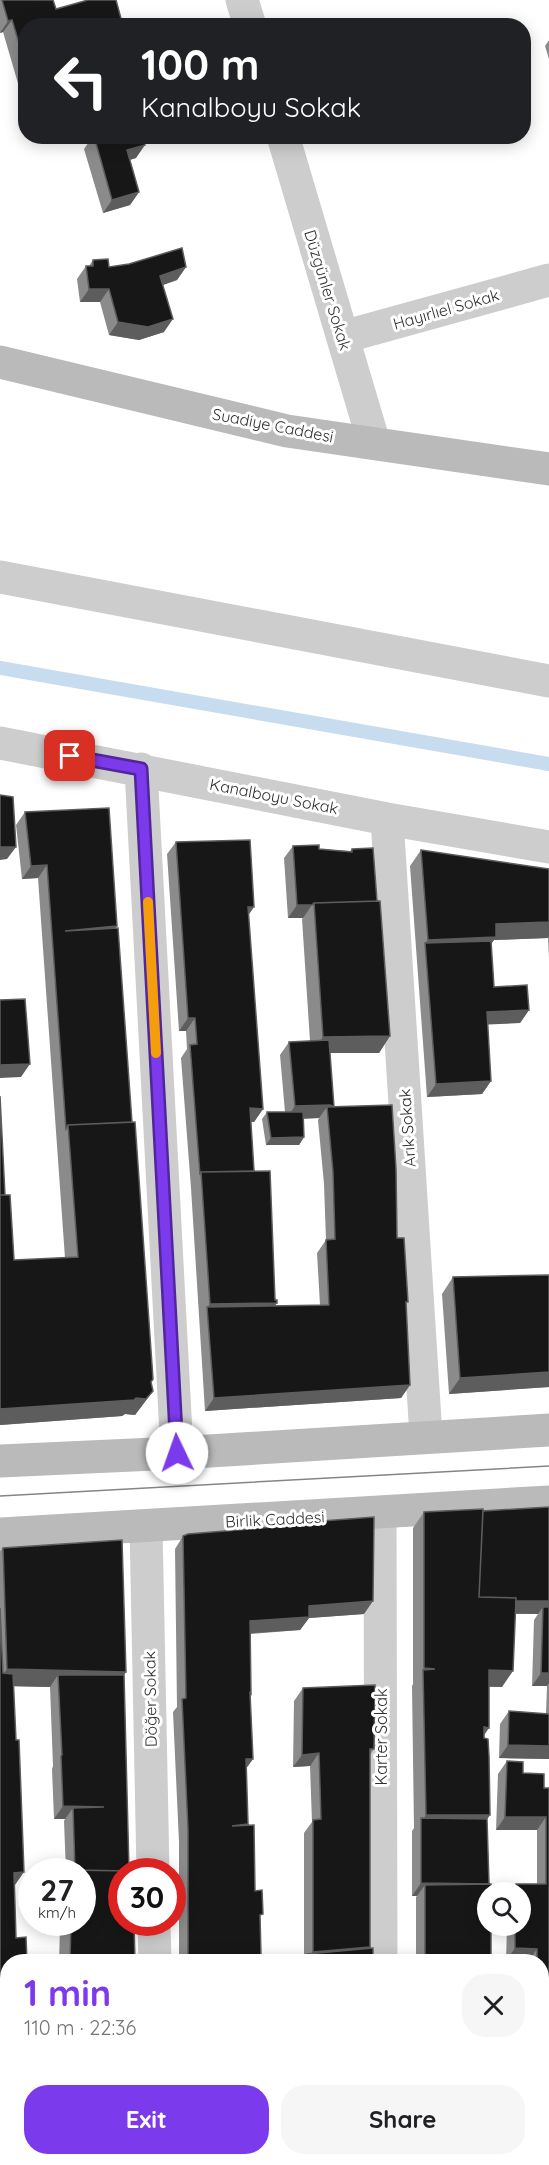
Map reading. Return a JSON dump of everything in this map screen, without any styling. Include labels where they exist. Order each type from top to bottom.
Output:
[{"type":"main road","name":"Suadiye Caddesi","points":[[0,362],[287,431],[549,469]]},
{"type":"main road","points":[[0,1461],[177,1453],[549,1430]]},
{"type":"main road","name":"Birlik Caddesi","points":[[0,1534],[549,1502]]},
{"type":"street","points":[[242,0],[248,18]]},
{"type":"street","name":"Düzgünler Sokak","points":[[285,144],[374,443]]},
{"type":"street","name":"Hayırlıel Sokak","points":[[343,337],[549,280]]},
{"type":"street","points":[[0,577],[549,681]]},
{"type":"street","name":"Kanalboyu Sokak","points":[[0,743],[387,819],[549,847]]},
{"type":"street","points":[[141,769],[177,1453]]},
{"type":"street","name":"Arık Sokak","points":[[387,819],[426,1436]]},
{"type":"street","name":"Karter Sokak","points":[[380,1513],[381,1954]]},
{"type":"street","name":"Döğer Sokak","points":[[146,1526],[153,1858]]},
{"type":"street","points":[[154,1936],[155,1954]]},
{"type":"building","points":[[2,0],[53,0],[56,9],[88,0],[116,0],[121,18],[18,18],[18,40],[12,20],[8,21]]},
{"type":"building","points":[[96,144],[145,144],[127,150],[139,192],[112,200]]},
{"type":"building","points":[[182,248],[186,267],[160,276],[173,319],[148,327],[118,322],[109,289],[89,289],[86,266],[93,266],[93,260],[108,259],[109,267],[129,264]]},
{"type":"building","points":[[0,795],[13,797],[16,847],[0,847]]},
{"type":"building","points":[[109,808],[117,926],[65,931],[118,928],[132,1122],[68,1125],[66,1129],[47,865],[31,866],[25,812]]},
{"type":"building","points":[[250,840],[254,907],[248,907],[263,1109],[250,1108],[254,1171],[201,1172],[200,1175],[190,1045],[197,1044],[195,1018],[188,1018],[176,842]]},
{"type":"building","points":[[319,845],[319,849],[352,852],[352,849],[373,848],[377,901],[297,905],[293,846]]},
{"type":"building","points":[[421,850],[549,869],[549,922],[496,924],[496,937],[428,940]]},
{"type":"building","points":[[380,901],[390,1036],[323,1037],[314,903]]},
{"type":"building","points":[[491,941],[494,987],[527,985],[529,1010],[487,1012],[491,1081],[436,1084],[425,943]]},
{"type":"building","points":[[25,999],[30,1064],[0,1065],[0,1000]]},
{"type":"building","points":[[329,1040],[334,1107],[330,1105],[295,1106],[289,1042]]},
{"type":"building","points":[[0,1096],[5,1195],[0,1195]]},
{"type":"building","points":[[392,1105],[397,1238],[404,1238],[410,1385],[214,1398],[207,1307],[329,1305],[326,1240],[335,1239],[333,1172],[327,1107]]},
{"type":"building","points":[[267,1112],[303,1112],[304,1137],[271,1138]]},
{"type":"building","points":[[135,1122],[153,1391],[146,1399],[0,1409],[0,1195],[10,1195],[14,1260],[78,1257],[68,1125]]},
{"type":"building","points":[[270,1171],[275,1300],[277,1303],[210,1304],[201,1172]]},
{"type":"building","points":[[549,1275],[549,1372],[460,1378],[453,1277]]},
{"type":"building","points":[[549,1507],[549,1601],[516,1601],[516,1598],[479,1597],[483,1511]]},
{"type":"building","points":[[483,1509],[479,1597],[516,1598],[513,1671],[489,1670],[489,1728],[484,1727],[484,1738],[488,1739],[490,1815],[426,1815],[423,1670],[435,1669],[424,1668],[424,1512]]},
{"type":"building","points":[[374,1517],[373,1601],[309,1606],[309,1617],[250,1621],[253,1759],[246,1759],[248,1824],[232,1826],[254,1825],[255,1891],[262,1890],[261,1954],[188,1954],[188,1829],[182,1699],[186,1698],[183,1536],[309,1524],[309,1522]]},
{"type":"building","points":[[122,1540],[126,1672],[7,1669],[3,1548]]},
{"type":"building","points":[[543,1607],[549,1607],[549,1673],[541,1673]]},
{"type":"building","points":[[0,1608],[3,1673],[13,1674],[16,1740],[19,1740],[23,1858],[18,1858],[18,1873],[14,1873],[16,1938],[26,1937],[27,1954],[0,1954]]},
{"type":"building","points":[[58,1675],[124,1675],[129,1858],[108,1858],[108,1871],[96,1870],[96,1858],[75,1858],[73,1808],[104,1807],[63,1806]]},
{"type":"building","points":[[375,1685],[374,1749],[370,1749],[370,1947],[313,1952],[313,1820],[321,1819],[319,1753],[302,1755],[303,1688]]},
{"type":"building","points":[[509,1711],[549,1714],[549,1746],[508,1745]]},
{"type":"building","points":[[507,1761],[523,1762],[523,1773],[544,1774],[544,1788],[549,1788],[549,1954],[537,1954],[537,1949],[515,1948],[515,1936],[531,1936],[531,1884],[546,1884],[546,1817],[505,1817]]},
{"type":"building","points":[[421,1818],[487,1819],[489,1882],[421,1883]]},
{"type":"building","points":[[96,1870],[108,1871],[108,1936],[134,1936],[135,1954],[70,1954],[71,1936],[96,1936]]},
{"type":"building","points":[[477,1884],[477,1936],[491,1936],[491,1954],[425,1954],[425,1885]]},
{"type":"building","points":[[373,1948],[373,1954],[307,1954]]},
{"type":"waterway","points":[[0,668],[549,764]]},
{"type":"tram line","points":[[0,1496],[549,1466]]},
{"type":"slow traffic","points":[[148,902],[156,1053]]},
{"type":"route","points":[[70,756],[141,769],[177,1453]]}]
